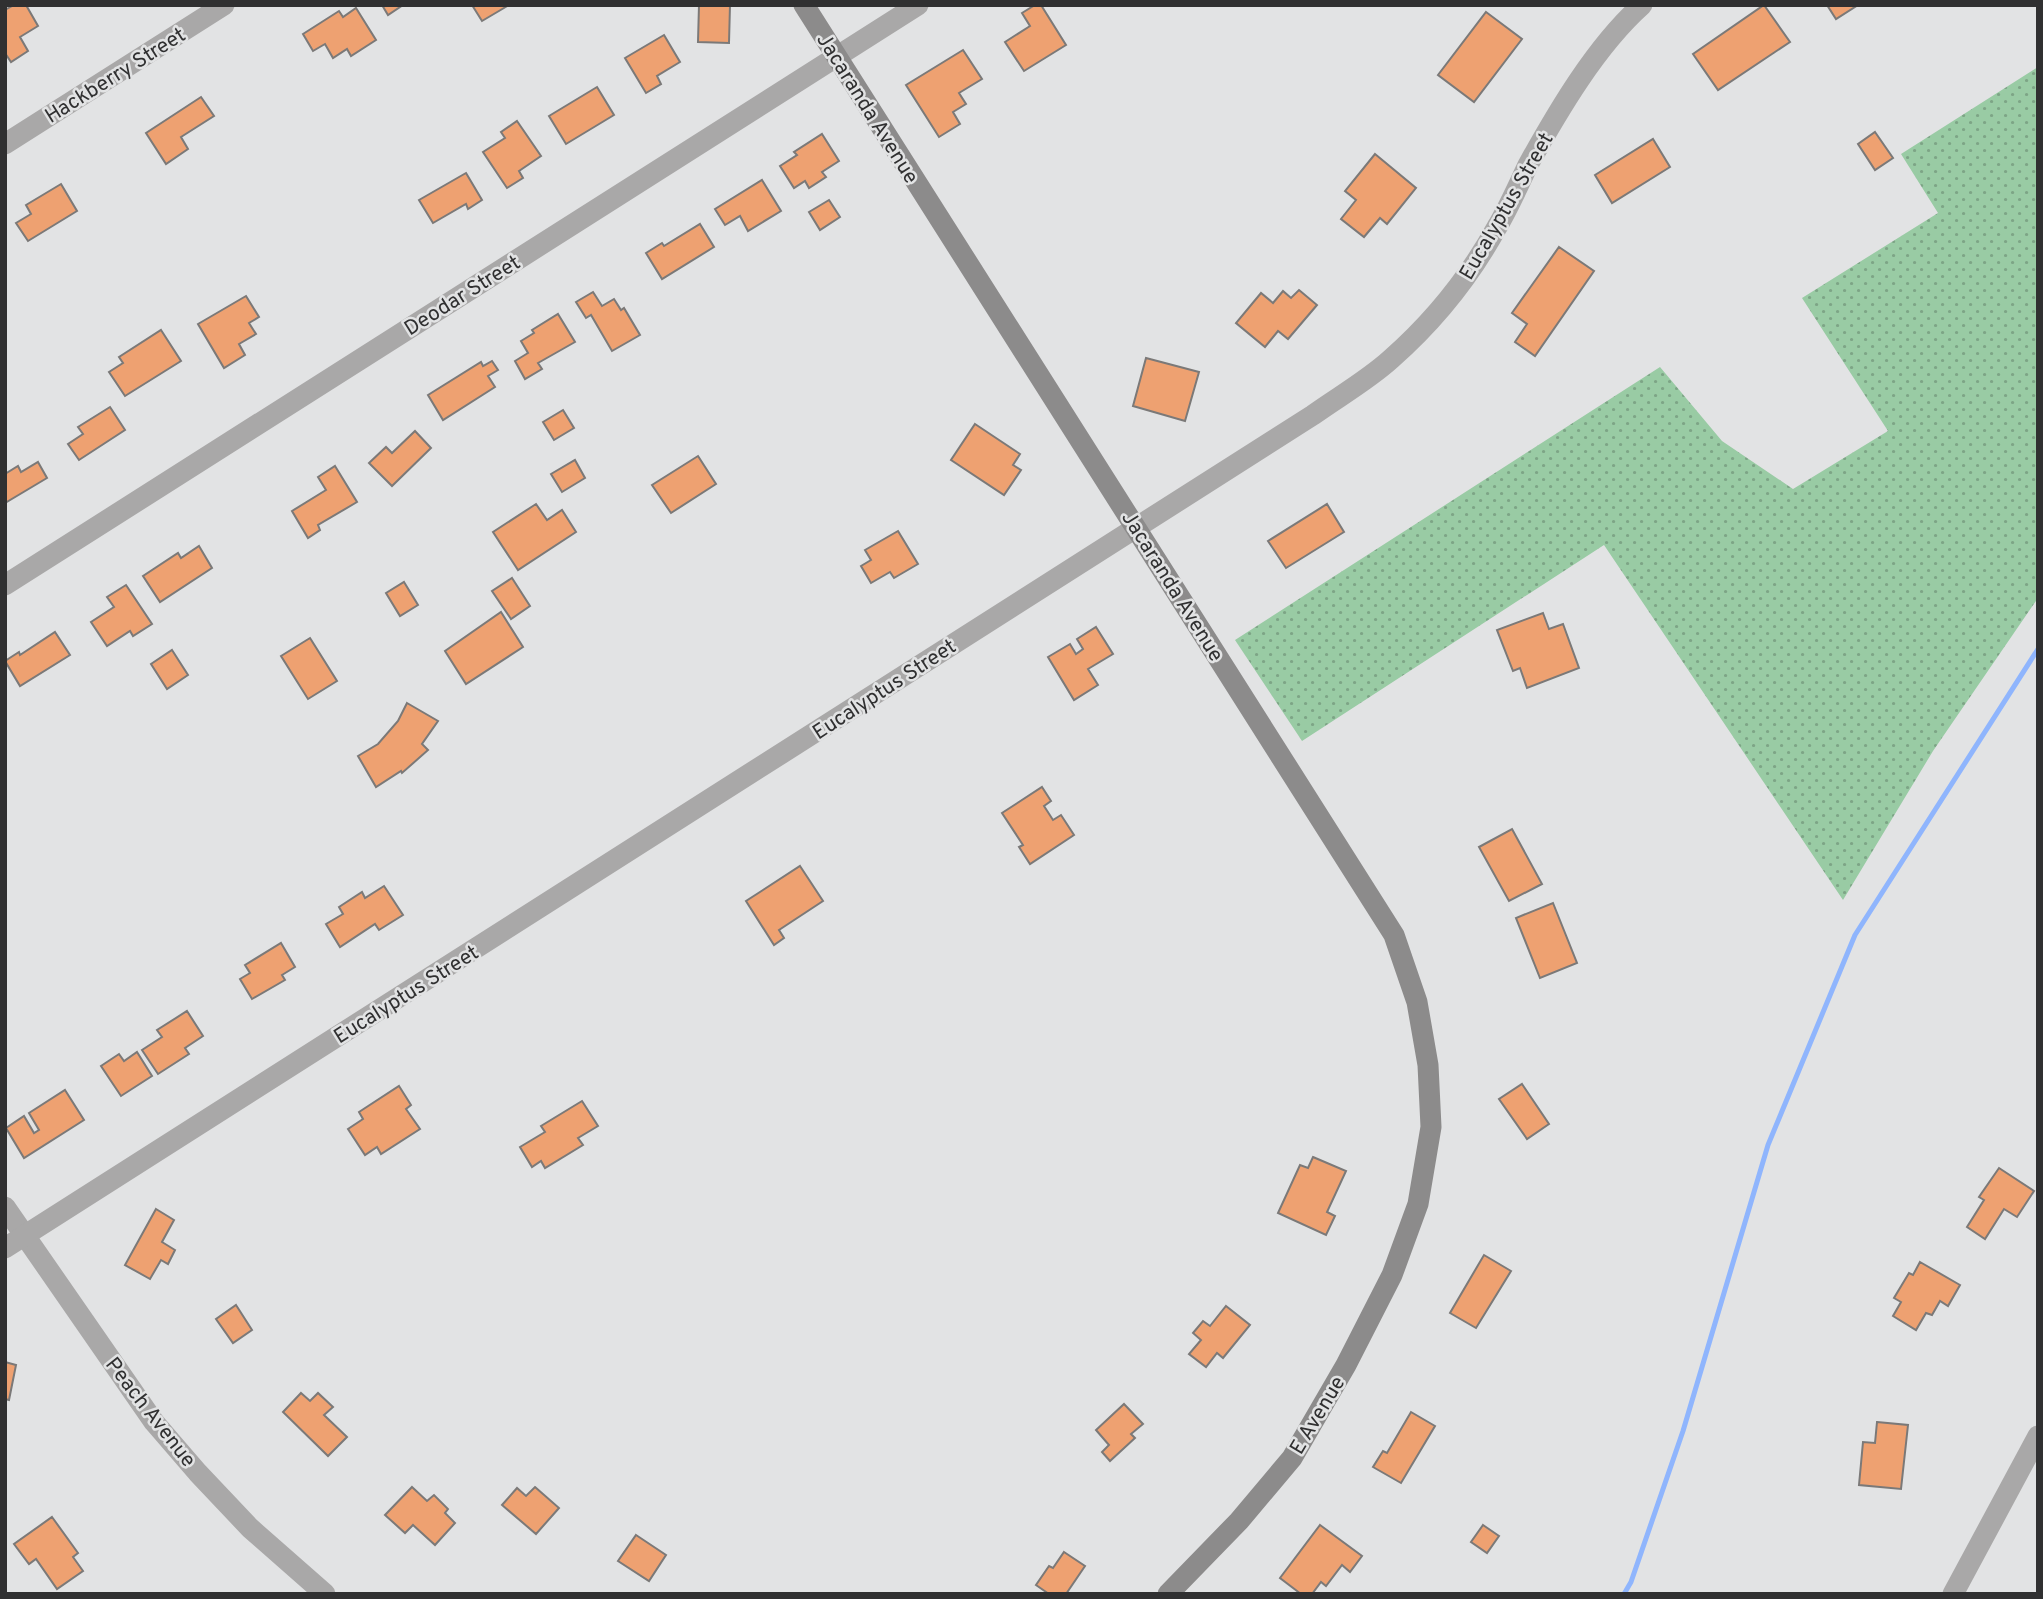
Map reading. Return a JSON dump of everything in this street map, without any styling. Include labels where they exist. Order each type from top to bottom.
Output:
[{"type":"street","name":"Hackberry Street","points":[[5,144],[224,5]]},
{"type":"street","name":"Jacaranda Avenue","points":[[804,5],[1394,935],[1417,1002],[1428,1065],[1431,1127],[1418,1204]]},
{"type":"street","name":"Deodar Street","points":[[5,585],[918,5]]},
{"type":"street","name":"Eucalyptus Street","points":[[5,1248],[1136,528],[1389,361],[1426,325],[1459,286],[1497,228],[1529,164],[1575,86],[1625,21],[1642,5]]},
{"type":"street","name":"E Avenue","points":[[1168,1594],[1239,1521],[1292,1458],[1346,1365],[1392,1275],[1418,1204]]},
{"type":"street","name":"Peach Avenue","points":[[5,1207],[154,1422],[250,1528],[325,1594]]},
{"type":"street","points":[[1953,1594],[2038,1436]]},
{"type":"green space","points":[[2038,67],[2038,598],[1933,751],[1843,900],[1604,545],[1302,741],[1235,640],[1660,367],[1722,441],[1793,489],[1888,431],[1802,298],[1938,213],[1901,154]]},
{"type":"building","points":[[14,5],[26,5],[38,26],[20,37],[28,51],[11,62],[5,53],[5,10]]},
{"type":"building","points":[[382,5],[403,5],[388,15]]},
{"type":"building","points":[[472,5],[509,5],[482,21]]},
{"type":"building","points":[[699,5],[730,5],[729,43],[698,42]]},
{"type":"building","points":[[1035,5],[1041,5],[1066,45],[1024,71],[1005,42],[1030,26],[1022,13]]},
{"type":"building","points":[[1764,5],[1790,42],[1718,90],[1693,54]]},
{"type":"building","points":[[1827,5],[1858,5],[1836,19]]},
{"type":"building","points":[[356,8],[376,40],[351,56],[347,49],[333,58],[325,44],[313,51],[303,34],[339,11],[343,17]]},
{"type":"building","points":[[1486,12],[1522,39],[1474,102],[1438,75]]},
{"type":"building","points":[[664,35],[680,62],[657,76],[661,84],[646,93],[625,58]]},
{"type":"building","points":[[963,50],[982,79],[959,93],[966,104],[953,112],[960,124],[939,137],[906,85]]},
{"type":"building","points":[[597,87],[614,115],[566,144],[549,116]]},
{"type":"building","points":[[201,97],[214,116],[181,137],[188,149],[166,164],[146,133]]},
{"type":"building","points":[[517,121],[541,156],[519,171],[523,178],[507,188],[483,152],[505,138],[501,132]]},
{"type":"building","points":[[1875,132],[1893,158],[1875,170],[1858,144]]},
{"type":"building","points":[[822,134],[839,161],[822,172],[826,177],[809,188],[805,181],[794,188],[780,166],[797,155],[794,152]]},
{"type":"building","points":[[1653,139],[1670,167],[1612,203],[1595,175]]},
{"type":"building","points":[[1375,154],[1416,188],[1387,224],[1380,218],[1364,237],[1341,219],[1356,200],[1345,191]]},
{"type":"building","points":[[466,173],[482,200],[468,209],[466,204],[433,223],[419,200]]},
{"type":"building","points":[[762,180],[781,211],[748,231],[740,216],[725,225],[715,209]]},
{"type":"building","points":[[61,184],[77,211],[28,241],[16,223],[31,214],[26,205]]},
{"type":"building","points":[[829,200],[840,217],[820,230],[809,212]]},
{"type":"building","points":[[700,224],[714,247],[662,279],[646,253],[662,243],[664,246]]},
{"type":"building","points":[[1559,247],[1594,271],[1535,356],[1515,342],[1527,324],[1512,313]]},
{"type":"building","points":[[1299,290],[1317,305],[1288,339],[1278,331],[1265,347],[1236,323],[1261,293],[1273,303],[1283,291],[1291,298]]},
{"type":"building","points":[[593,292],[602,306],[614,299],[621,310],[624,308],[640,335],[612,351],[591,315],[586,318],[576,302]]},
{"type":"building","points":[[246,296],[259,317],[249,323],[256,334],[239,344],[245,355],[224,368],[198,324]]},
{"type":"building","points":[[558,314],[575,342],[538,363],[542,369],[525,379],[515,361],[528,353],[521,341],[534,333],[532,330]]},
{"type":"building","points":[[161,330],[181,361],[125,396],[109,372],[123,363],[119,357]]},
{"type":"building","points":[[1146,358],[1199,372],[1185,421],[1133,406]]},
{"type":"building","points":[[492,361],[498,370],[488,376],[495,387],[443,420],[428,395],[481,362],[483,366]]},
{"type":"building","points":[[110,407],[125,430],[79,460],[68,444],[83,434],[78,427]]},
{"type":"building","points":[[563,410],[574,428],[554,440],[543,422]]},
{"type":"building","points":[[975,424],[1020,454],[1013,465],[1021,470],[1004,495],[951,460]]},
{"type":"building","points":[[415,431],[431,448],[392,486],[369,463],[386,447],[392,453]]},
{"type":"building","points":[[698,456],[716,484],[671,513],[652,485]]},
{"type":"building","points":[[575,460],[585,478],[562,492],[551,474]]},
{"type":"building","points":[[38,462],[47,478],[5,503],[5,474],[18,466],[21,472]]},
{"type":"building","points":[[335,466],[357,502],[318,525],[320,530],[308,538],[292,511],[326,490],[318,477]]},
{"type":"building","points":[[536,504],[547,520],[562,510],[576,532],[518,570],[493,532]]},
{"type":"building","points":[[1327,504],[1344,532],[1286,568],[1268,541]]},
{"type":"building","points":[[898,531],[918,564],[894,578],[890,572],[871,583],[861,566],[871,560],[865,550]]},
{"type":"building","points":[[199,546],[212,568],[160,602],[143,576],[178,553],[181,558]]},
{"type":"building","points":[[512,578],[530,606],[511,619],[492,591]]},
{"type":"building","points":[[404,582],[418,605],[400,616],[386,593]]},
{"type":"building","points":[[126,585],[152,624],[133,636],[130,631],[107,646],[91,622],[114,607],[107,597]]},
{"type":"building","points":[[501,612],[523,647],[466,684],[445,651]]},
{"type":"building","points":[[1543,613],[1549,629],[1563,624],[1579,668],[1527,688],[1520,668],[1513,671],[1497,630]]},
{"type":"building","points":[[1096,627],[1113,654],[1088,669],[1098,685],[1074,700],[1048,657],[1070,644],[1076,654],[1083,649],[1077,639]]},
{"type":"building","points":[[55,632],[70,655],[20,686],[5,661],[19,652],[20,655]]},
{"type":"building","points":[[310,638],[337,681],[308,699],[281,656]]},
{"type":"building","points":[[172,650],[188,675],[167,689],[151,664]]},
{"type":"building","points":[[407,703],[438,721],[422,744],[428,750],[402,773],[401,771],[376,787],[358,756],[378,744],[398,721]]},
{"type":"building","points":[[1042,787],[1051,801],[1044,806],[1053,820],[1061,815],[1074,835],[1030,864],[1019,847],[1023,845],[1002,813]]},
{"type":"building","points":[[1512,829],[1542,884],[1509,901],[1479,847]]},
{"type":"building","points":[[800,866],[823,901],[779,930],[784,938],[774,945],[746,901]]},
{"type":"building","points":[[384,886],[403,915],[379,930],[375,924],[340,947],[326,924],[343,914],[339,907],[362,892],[365,898]]},
{"type":"building","points":[[1553,903],[1577,963],[1540,978],[1516,918]]},
{"type":"building","points":[[281,943],[295,967],[282,975],[285,980],[252,999],[240,979],[250,973],[245,965]]},
{"type":"building","points":[[187,1011],[203,1036],[185,1048],[189,1054],[158,1074],[142,1050],[162,1037],[157,1030]]},
{"type":"building","points":[[137,1052],[152,1076],[121,1096],[101,1066],[119,1054],[124,1061]]},
{"type":"building","points":[[1522,1084],[1549,1124],[1527,1139],[1499,1099]]},
{"type":"building","points":[[399,1086],[411,1105],[406,1109],[420,1129],[381,1154],[377,1147],[365,1155],[348,1129],[363,1119],[359,1112]]},
{"type":"building","points":[[65,1090],[84,1120],[24,1158],[6,1128],[24,1116],[34,1133],[39,1130],[29,1113]]},
{"type":"building","points":[[582,1101],[598,1126],[578,1138],[583,1145],[545,1168],[541,1161],[532,1167],[520,1147],[545,1132],[541,1126]]},
{"type":"building","points":[[1313,1157],[1346,1171],[1327,1212],[1335,1216],[1326,1235],[1278,1213],[1300,1165],[1308,1168]]},
{"type":"building","points":[[1999,1168],[2034,1191],[2017,1217],[2004,1209],[1985,1239],[1967,1227],[1984,1200],[1979,1197]]},
{"type":"building","points":[[156,1209],[174,1220],[162,1242],[175,1250],[168,1264],[161,1260],[150,1279],[125,1265]]},
{"type":"building","points":[[1484,1255],[1511,1271],[1476,1328],[1450,1313]]},
{"type":"building","points":[[1920,1262],[1960,1285],[1948,1306],[1940,1301],[1932,1315],[1926,1313],[1916,1330],[1893,1316],[1901,1302],[1894,1298],[1909,1273],[1913,1275]]},
{"type":"building","points":[[236,1305],[252,1330],[233,1343],[216,1319]]},
{"type":"building","points":[[1226,1306],[1250,1325],[1223,1358],[1217,1353],[1206,1367],[1189,1354],[1201,1340],[1193,1333],[1203,1321],[1210,1326]]},
{"type":"building","points":[[5,1362],[16,1365],[9,1400],[5,1399]]},
{"type":"building","points":[[301,1393],[310,1401],[318,1393],[333,1407],[324,1415],[347,1437],[328,1456],[283,1412]]},
{"type":"building","points":[[1124,1404],[1143,1424],[1131,1434],[1135,1438],[1110,1461],[1102,1452],[1109,1445],[1096,1430]]},
{"type":"building","points":[[1411,1412],[1435,1426],[1401,1483],[1373,1467],[1383,1451],[1387,1453]]},
{"type":"building","points":[[1877,1422],[1908,1425],[1901,1489],[1859,1485],[1863,1442],[1875,1443]]},
{"type":"building","points":[[412,1487],[427,1501],[434,1495],[448,1509],[445,1513],[455,1523],[435,1545],[413,1525],[405,1533],[385,1515]]},
{"type":"building","points":[[535,1487],[559,1508],[536,1534],[502,1505],[517,1488],[526,1496]]},
{"type":"building","points":[[52,1517],[78,1553],[73,1557],[83,1571],[57,1589],[36,1559],[29,1564],[14,1544]]},
{"type":"building","points":[[1320,1525],[1362,1556],[1350,1572],[1342,1565],[1326,1586],[1321,1582],[1312,1594],[1301,1594],[1280,1578]]},
{"type":"building","points":[[1483,1525],[1499,1536],[1487,1553],[1471,1542]]},
{"type":"building","points":[[636,1535],[666,1555],[649,1581],[618,1561]]},
{"type":"building","points":[[1064,1552],[1085,1566],[1066,1594],[1049,1594],[1036,1585],[1049,1566],[1053,1568]]},
{"type":"waterway","points":[[1624,1594],[1631,1582],[1683,1431],[1768,1145],[1855,935],[2038,649]]}]
